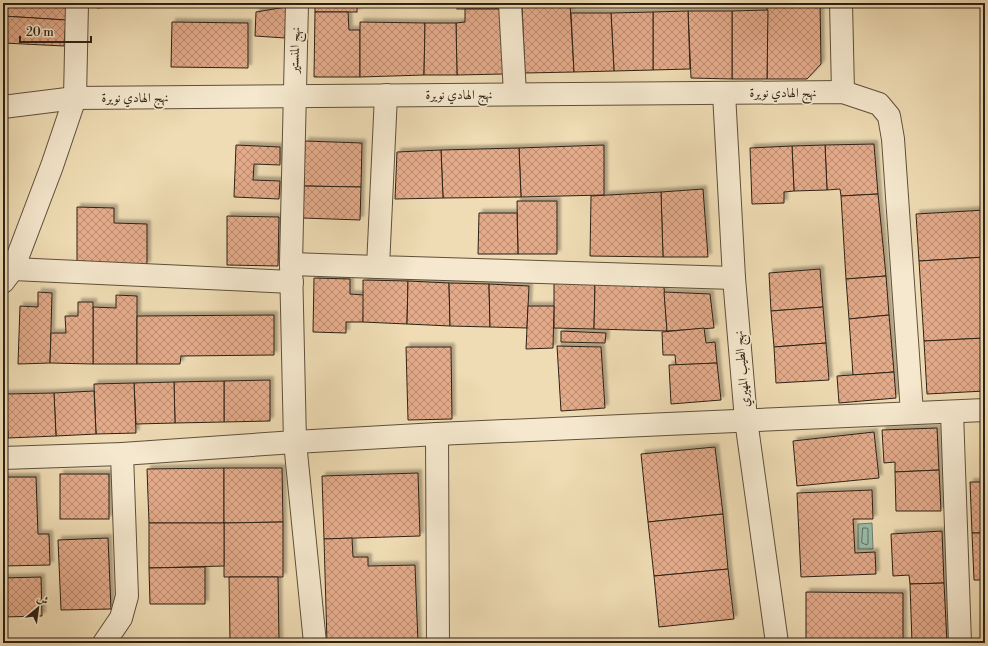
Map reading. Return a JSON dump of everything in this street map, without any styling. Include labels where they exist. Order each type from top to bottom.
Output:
[{"type":"street","points":[[77,3],[75,98],[52,166],[8,275],[291,273],[378,267],[734,278]]},
{"type":"street","name":"نهج المنستير","points":[[297,3],[291,273],[295,442],[315,643]]},
{"type":"street","points":[[510,3],[515,94]]},
{"type":"street","points":[[842,3],[843,92]]},
{"type":"street","name":"نهج الهادي نويرة","points":[[3,107],[75,98],[843,92],[879,104],[888,116],[892,139],[912,413]]},
{"type":"street","name":"نهج الطيب المهيري","points":[[724,93],[734,278],[746,420],[777,643]]},
{"type":"street","points":[[378,267],[386,95]]},
{"type":"street","points":[[3,458],[122,454],[438,434],[985,410]]},
{"type":"street","points":[[952,412],[960,643]]},
{"type":"street","points":[[438,434],[438,643]]},
{"type":"street","points":[[104,643],[121,618],[127,596],[122,454]]},
{"type":"water","points":[[872,523],[873,549],[858,549],[858,524]]},
{"type":"building","points":[[3,3],[67,3],[66,20],[3,16]]},
{"type":"building","points":[[97,3],[139,3],[139,5],[97,8]]},
{"type":"building","points":[[139,3],[173,3],[139,5]]},
{"type":"building","points":[[315,3],[357,3],[357,12],[315,12]]},
{"type":"building","points":[[457,3],[501,3],[501,9],[457,9]]},
{"type":"building","points":[[522,3],[570,3],[522,5]]},
{"type":"building","points":[[570,3],[574,72],[525,73],[522,5]]},
{"type":"building","points":[[767,3],[820,3],[767,4]]},
{"type":"building","points":[[820,3],[821,64],[807,79],[767,79],[767,4]]},
{"type":"building","points":[[286,7],[285,38],[255,36],[256,12]]},
{"type":"building","points":[[465,9],[501,9],[504,74],[457,75],[456,23],[465,22]]},
{"type":"building","points":[[768,10],[767,79],[732,79],[732,11]]},
{"type":"building","points":[[688,11],[732,11],[732,79],[691,78]]},
{"type":"building","points":[[688,11],[690,69],[653,70],[653,12]]},
{"type":"building","points":[[315,12],[348,12],[349,30],[360,30],[360,77],[314,77]]},
{"type":"building","points":[[653,12],[653,70],[614,71],[611,13]]},
{"type":"building","points":[[571,13],[611,13],[614,71],[574,72]]},
{"type":"building","points":[[3,16],[66,20],[64,46],[3,43]]},
{"type":"building","points":[[172,22],[248,23],[248,68],[171,67]]},
{"type":"building","points":[[360,22],[425,23],[424,75],[360,77]]},
{"type":"building","points":[[425,23],[456,23],[457,75],[424,75]]},
{"type":"building","points":[[305,141],[362,143],[361,187],[304,186]]},
{"type":"building","points":[[874,144],[878,194],[841,196],[840,189],[827,190],[825,145]]},
{"type":"building","points":[[236,145],[280,147],[280,165],[254,164],[253,180],[280,181],[279,199],[234,197]]},
{"type":"building","points":[[604,145],[604,195],[521,197],[519,148]]},
{"type":"building","points":[[825,145],[827,190],[794,191],[792,146]]},
{"type":"building","points":[[792,146],[794,191],[784,192],[784,203],[752,204],[750,148]]},
{"type":"building","points":[[519,148],[521,197],[443,198],[441,150]]},
{"type":"building","points":[[441,150],[443,198],[395,199],[397,152]]},
{"type":"building","points":[[304,186],[361,187],[360,220],[303,218]]},
{"type":"building","points":[[703,189],[708,257],[663,257],[661,192]]},
{"type":"building","points":[[661,192],[663,257],[590,256],[591,196]]},
{"type":"building","points":[[878,194],[886,276],[846,279],[841,196]]},
{"type":"building","points":[[517,201],[557,201],[557,254],[518,254]]},
{"type":"building","points":[[77,207],[114,208],[114,223],[147,224],[147,265],[77,264]]},
{"type":"building","points":[[985,210],[985,257],[919,261],[916,214]]},
{"type":"building","points":[[479,213],[517,213],[518,254],[478,254]]},
{"type":"building","points":[[227,216],[279,217],[278,266],[227,265]]},
{"type":"building","points":[[985,257],[985,338],[924,341],[919,261]]},
{"type":"building","points":[[820,269],[823,307],[771,311],[769,273]]},
{"type":"building","points":[[886,276],[889,315],[849,319],[846,279]]},
{"type":"building","points":[[314,278],[350,279],[350,294],[364,295],[363,322],[346,322],[346,333],[313,332]]},
{"type":"building","points":[[363,280],[408,281],[407,324],[363,322]]},
{"type":"building","points":[[408,281],[449,283],[450,326],[407,324]]},
{"type":"building","points":[[554,282],[595,284],[594,329],[554,328]]},
{"type":"building","points":[[449,283],[489,284],[490,327],[450,326]]},
{"type":"building","points":[[489,284],[529,286],[527,328],[490,327]]},
{"type":"building","points":[[595,284],[664,287],[667,331],[594,329]]},
{"type":"building","points":[[38,292],[52,293],[50,363],[18,364],[20,306],[38,307]]},
{"type":"building","points":[[664,292],[710,294],[714,328],[667,331]]},
{"type":"building","points":[[116,295],[137,296],[137,364],[93,364],[93,307],[116,308]]},
{"type":"building","points":[[78,302],[93,302],[93,364],[50,363],[51,333],[66,333],[65,316],[78,316]]},
{"type":"building","points":[[528,306],[554,306],[553,348],[526,349]]},
{"type":"building","points":[[823,307],[826,343],[774,347],[771,311]]},
{"type":"building","points":[[274,315],[274,355],[181,356],[180,364],[137,364],[137,316]]},
{"type":"building","points":[[889,315],[894,372],[853,375],[849,319]]},
{"type":"building","points":[[704,328],[706,343],[715,342],[717,363],[676,365],[675,355],[663,355],[662,332]]},
{"type":"building","points":[[561,331],[606,333],[605,343],[561,342]]},
{"type":"building","points":[[985,338],[985,391],[927,394],[924,341]]},
{"type":"building","points":[[826,343],[829,380],[776,383],[774,347]]},
{"type":"building","points":[[557,346],[601,347],[605,408],[561,411]]},
{"type":"building","points":[[406,347],[451,347],[452,419],[408,420]]},
{"type":"building","points":[[717,363],[721,400],[671,404],[669,365]]},
{"type":"building","points":[[894,372],[896,398],[839,403],[837,376]]},
{"type":"building","points":[[270,380],[270,421],[224,422],[224,381]]},
{"type":"building","points":[[224,381],[224,422],[175,423],[174,382]]},
{"type":"building","points":[[174,382],[175,423],[136,424],[134,383]]},
{"type":"building","points":[[134,383],[136,433],[96,434],[94,384]]},
{"type":"building","points":[[94,391],[96,434],[56,436],[54,393]]},
{"type":"building","points":[[54,393],[56,436],[8,438],[6,394]]},
{"type":"building","points":[[3,394],[6,394],[8,438],[3,438]]},
{"type":"building","points":[[937,428],[939,470],[895,472],[895,462],[884,463],[882,430]]},
{"type":"building","points":[[874,432],[879,478],[797,486],[793,441]]},
{"type":"building","points":[[715,447],[723,514],[648,522],[641,454]]},
{"type":"building","points":[[224,468],[224,523],[149,523],[147,469]]},
{"type":"building","points":[[224,468],[282,468],[283,522],[224,523]]},
{"type":"building","points":[[939,470],[941,511],[896,511],[895,472]]},
{"type":"building","points":[[418,473],[420,536],[324,539],[322,476]]},
{"type":"building","points":[[60,474],[109,474],[109,519],[60,519]]},
{"type":"building","points":[[3,477],[36,477],[38,534],[49,534],[50,565],[3,566]]},
{"type":"building","points":[[970,482],[985,482],[985,533],[972,533]]},
{"type":"building","points":[[872,490],[873,519],[853,519],[855,553],[875,552],[876,574],[801,577],[797,493]]},
{"type":"building","points":[[723,514],[728,569],[654,576],[648,522]]},
{"type":"building","points":[[283,522],[283,577],[224,577],[224,523]]},
{"type":"building","points":[[149,523],[224,523],[224,566],[149,568]]},
{"type":"building","points":[[942,531],[944,583],[910,584],[909,575],[893,576],[891,534]]},
{"type":"building","points":[[972,533],[985,533],[985,580],[974,580]]},
{"type":"building","points":[[108,538],[111,609],[61,610],[58,540]]},
{"type":"building","points":[[352,538],[353,557],[368,557],[368,566],[415,565],[418,643],[327,643],[324,539]]},
{"type":"building","points":[[205,567],[205,604],[150,604],[149,568]]},
{"type":"building","points":[[728,569],[734,619],[659,627],[654,576]]},
{"type":"building","points":[[41,577],[42,616],[3,617],[3,578]]},
{"type":"building","points":[[229,577],[278,577],[279,642],[230,642]]},
{"type":"building","points":[[944,583],[947,643],[912,643],[910,584]]},
{"type":"building","points":[[806,592],[903,593],[903,643],[806,643]]}]
